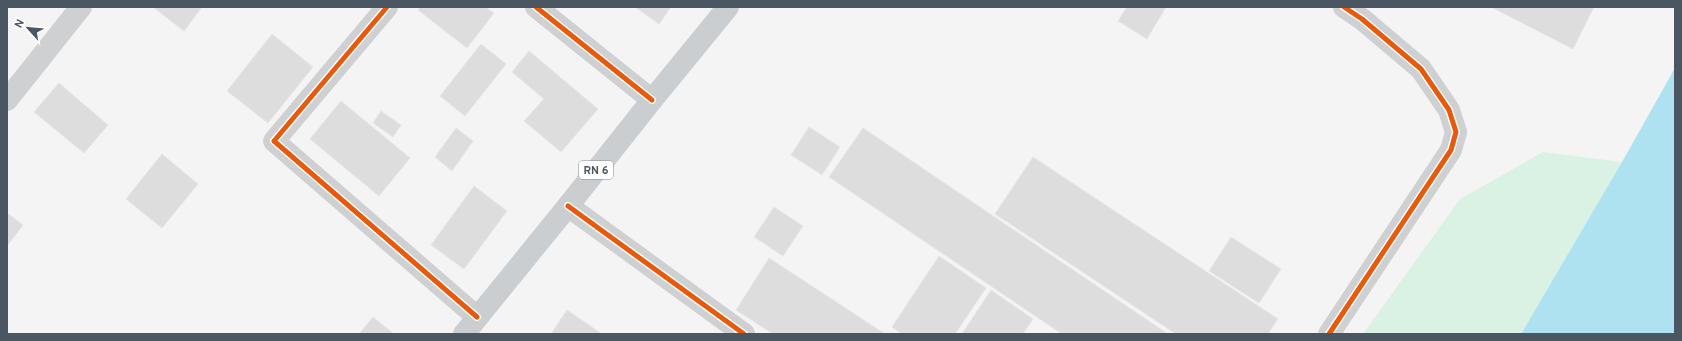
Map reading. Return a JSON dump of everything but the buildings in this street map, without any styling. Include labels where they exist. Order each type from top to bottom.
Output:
[{"type":"main road","name":"RN 6","points":[[464,334],[728,7]]},
{"type":"street","points":[[7,100],[81,7]]},
{"type":"street","points":[[387,7],[274,141],[477,317]]},
{"type":"street","points":[[536,7],[652,100]]},
{"type":"street","points":[[1329,334],[1451,150],[1456,132],[1449,110],[1421,69],[1362,19],[1344,7]]},
{"type":"street","points":[[568,206],[744,334]]},
{"type":"green space","points":[[1543,152],[1622,162],[1521,334],[1363,334],[1460,199]]},
{"type":"water","points":[[1675,68],[1675,334],[1521,334],[1622,162]]},
{"type":"cycle path","points":[[387,7],[274,141],[477,317]]},
{"type":"cycle path","points":[[536,7],[652,100]]},
{"type":"cycle path","points":[[1329,334],[1451,150],[1456,132],[1449,110],[1421,69],[1362,19],[1344,7]]},
{"type":"cycle path","points":[[568,206],[744,334]]}]
